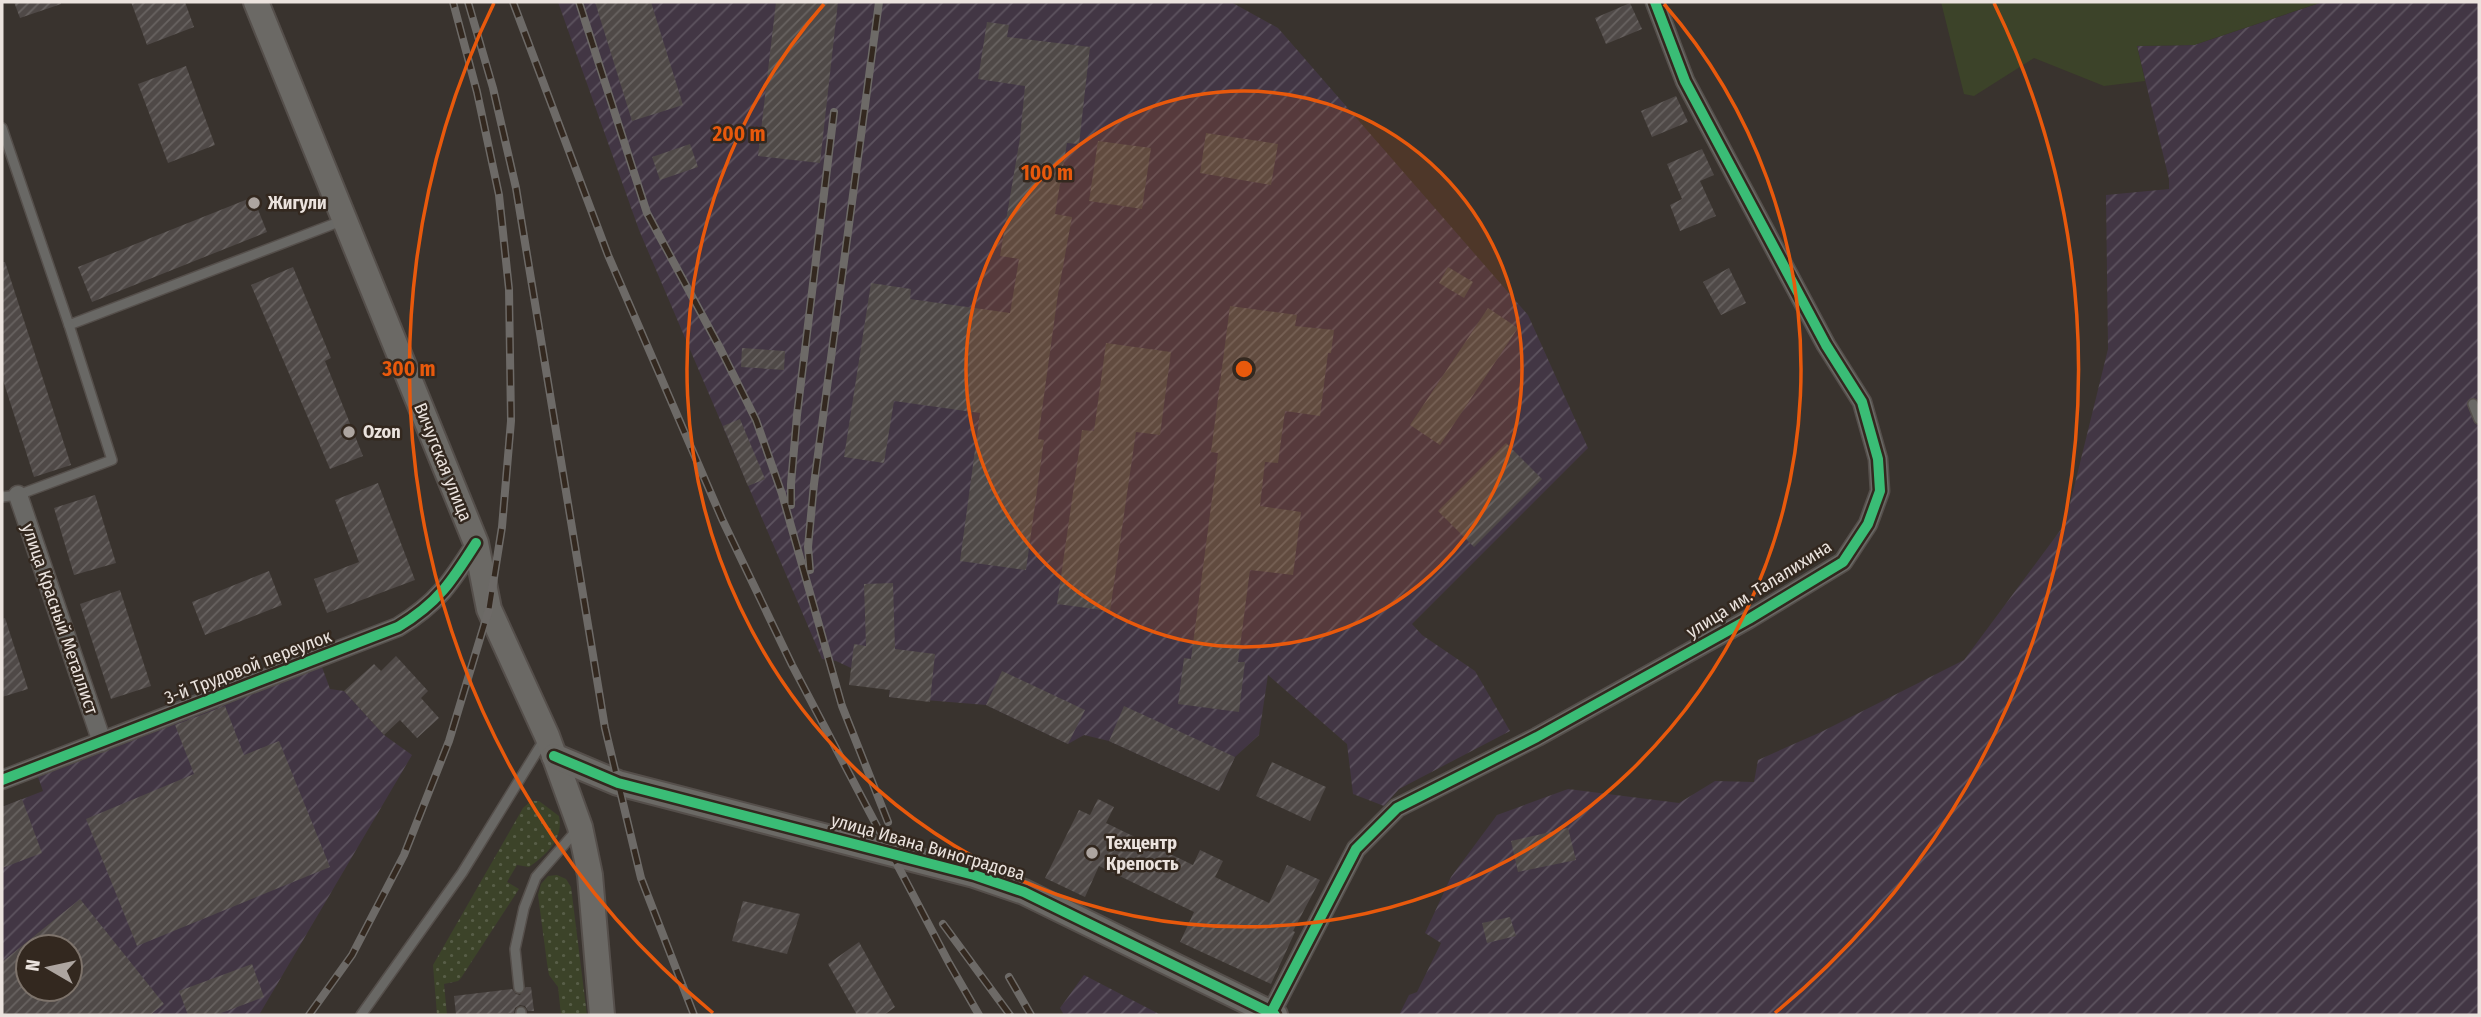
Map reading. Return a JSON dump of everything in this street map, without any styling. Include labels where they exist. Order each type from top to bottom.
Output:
[{"type":"main road","name":"Вичугская улица","points":[[256,2],[476,543],[489,609],[551,746],[580,827],[590,875],[603,1015]]},
{"type":"main road","name":"улица Ивана Виноградова","points":[[551,746],[618,783],[974,875],[1024,892],[1273,1014]]},
{"type":"street","name":"улица им. Талалихина","points":[[1273,1014],[1356,849],[1397,808],[1537,737],[1749,619],[1843,562],[1868,524],[1880,491],[1878,459],[1862,402],[1826,345],[1685,81],[1655,2]]},
{"type":"street","name":"улица Красный Металлист","points":[[10,496],[102,742]]},
{"type":"street","name":"3-й Трудовой переулок","points":[[2,780],[398,627],[422,613],[450,583],[476,543]]},
{"type":"lane","points":[[2,128],[69,325],[111,460],[10,496]]},
{"type":"lane","points":[[69,325],[346,220]]},
{"type":"lane","points":[[2473,404],[2479,419]]},
{"type":"lane","points":[[361,1015],[551,746]]},
{"type":"lane","points":[[519,988],[515,949],[524,908],[536,877],[580,827]]},
{"type":"shaded area","points":[[558,2],[1231,2],[1278,28],[1528,315],[1588,448],[1412,624],[1422,635],[1475,671],[1510,731],[1399,789],[1384,806],[1353,794],[1347,744],[1268,675],[1259,735],[1235,757],[1219,791],[1109,741],[1084,735],[1068,744],[986,705],[889,697],[890,690],[836,661],[822,659],[639,230]]},
{"type":"shaded area","points":[[2323,2],[2479,2],[2479,1015],[1399,1015],[1409,995],[1417,992],[1441,943],[1425,933],[1451,877],[1497,815],[1568,789],[1679,803],[1715,781],[1754,782],[1758,760],[1821,732],[1964,660],[2065,524],[2108,349],[2106,195],[2169,189],[2169,179],[2137,46],[2194,45]]},
{"type":"shaded area","points":[[322,667],[330,689],[344,691],[384,735],[412,755],[259,1015],[2,1015],[2,807],[43,791],[38,777]]},
{"type":"shaded area","points":[[1084,975],[1161,1015],[1064,1015],[1060,1008]]},
{"type":"green space","points":[[1941,2],[2322,2],[2194,45],[2137,46],[2145,81],[2104,86],[2034,58],[1974,96],[1964,94]]},
{"type":"green space","points":[[531,801],[539,801],[559,816],[556,839],[547,852],[529,867],[517,865],[507,882],[519,889],[461,978],[444,984],[447,1015],[437,1015],[433,965],[523,808]]},
{"type":"green space","points":[[557,875],[566,879],[571,887],[587,1015],[561,1015],[558,987],[549,975],[538,895],[541,884],[548,876]]},
{"type":"building","points":[[14,2],[61,2],[61,4],[20,18]]},
{"type":"building","points":[[131,2],[185,2],[194,27],[147,45]]},
{"type":"building","points":[[595,2],[651,2],[683,105],[632,121]]},
{"type":"building","points":[[776,2],[838,2],[820,163],[758,156]]},
{"type":"building","points":[[1630,3],[1642,29],[1606,44],[1595,18]]},
{"type":"building","points":[[987,22],[1009,25],[1007,37],[1090,47],[1079,144],[1067,143],[1055,214],[1072,217],[1058,294],[1038,439],[1044,440],[1026,570],[960,561],[980,413],[894,401],[884,463],[844,457],[871,283],[911,289],[910,299],[1010,313],[1019,259],[1000,256],[1020,138],[1025,86],[978,79]]},
{"type":"building","points":[[186,66],[215,145],[168,163],[138,84]]},
{"type":"building","points":[[1676,96],[1688,122],[1652,137],[1641,111]]},
{"type":"building","points":[[1206,133],[1278,144],[1271,185],[1200,173]]},
{"type":"building","points":[[1098,141],[1151,148],[1142,209],[1089,201]]},
{"type":"building","points":[[690,144],[698,167],[660,180],[652,157]]},
{"type":"building","points":[[1702,149],[1714,175],[1700,181],[1716,216],[1680,231],[1670,205],[1682,199],[1667,164]]},
{"type":"building","points":[[253,197],[267,232],[92,302],[78,267]]},
{"type":"building","points":[[2,262],[5,262],[71,465],[34,477],[2,377]]},
{"type":"building","points":[[293,267],[331,358],[325,361],[363,456],[330,469],[251,285]]},
{"type":"building","points":[[1448,267],[1473,282],[1464,298],[1439,283]]},
{"type":"building","points":[[1729,268],[1746,303],[1721,315],[1703,282]]},
{"type":"building","points":[[1230,306],[1297,315],[1295,326],[1334,330],[1331,353],[1328,353],[1320,416],[1285,411],[1278,463],[1265,462],[1260,506],[1301,512],[1293,575],[1250,570],[1238,662],[1245,662],[1239,712],[1178,704],[1184,658],[1191,659],[1218,453],[1211,452]]},
{"type":"building","points":[[1488,308],[1518,328],[1440,445],[1410,425]]},
{"type":"building","points":[[1106,343],[1171,352],[1160,435],[1136,432],[1110,611],[1057,604],[1082,430],[1094,431]]},
{"type":"building","points":[[742,348],[785,351],[784,370],[741,367]]},
{"type":"building","points":[[740,419],[765,479],[748,486],[723,426]]},
{"type":"building","points":[[1506,443],[1542,479],[1474,547],[1438,511]]},
{"type":"building","points":[[378,483],[415,580],[327,613],[314,579],[359,562],[335,500]]},
{"type":"building","points":[[95,495],[116,563],[74,575],[54,508]]},
{"type":"building","points":[[269,571],[282,605],[205,635],[192,602]]},
{"type":"building","points":[[893,583],[895,649],[935,654],[930,702],[889,697],[890,690],[849,685],[854,644],[866,646],[864,584]]},
{"type":"building","points":[[120,590],[151,686],[111,699],[80,604]]},
{"type":"building","points":[[5,618],[28,689],[2,697],[2,619]]},
{"type":"building","points":[[396,656],[428,691],[421,698],[439,718],[417,738],[400,720],[384,735],[344,691],[374,664],[381,671]]},
{"type":"building","points":[[1002,671],[1085,710],[1068,744],[986,705]]},
{"type":"building","points":[[225,706],[244,755],[279,741],[330,867],[137,946],[86,819],[194,774],[175,725]]},
{"type":"building","points":[[1124,706],[1235,757],[1219,791],[1109,741]]},
{"type":"building","points":[[1272,762],[1326,787],[1310,821],[1256,796]]},
{"type":"building","points":[[22,799],[42,853],[2,868],[2,807]]},
{"type":"building","points":[[1098,799],[1114,807],[1106,823],[1193,865],[1200,850],[1223,861],[1215,877],[1269,903],[1287,865],[1320,880],[1293,931],[1295,932],[1271,984],[1180,942],[1194,912],[1099,866],[1085,897],[1045,878],[1079,810],[1090,815]]},
{"type":"building","points":[[1568,828],[1576,860],[1518,872],[1511,841]]},
{"type":"building","points":[[80,899],[164,1004],[150,1015],[2,1015],[2,962],[14,952],[14,1003],[84,1003],[84,933],[38,933]]},
{"type":"building","points":[[743,901],[800,914],[787,954],[732,941]]},
{"type":"building","points":[[1510,917],[1516,936],[1487,943],[1482,923]]},
{"type":"building","points":[[859,942],[895,1007],[884,1015],[857,1015],[828,964]]},
{"type":"building","points":[[252,964],[264,997],[216,1015],[188,1015],[179,991]]},
{"type":"building","points":[[526,987],[531,987],[534,1011],[528,1011],[525,1006],[520,1005],[515,1008],[514,1013],[456,1015],[454,996],[512,989],[520,995]]},
{"type":"railway","points":[[309,1015],[352,955],[404,855],[449,741],[489,609],[502,527],[511,421],[509,289],[499,195],[477,92],[453,2]]},
{"type":"railway","points":[[468,2],[493,88],[516,188],[605,728],[641,878],[694,1015]]},
{"type":"railway","points":[[513,2],[608,255],[722,519],[792,665],[979,1015]]},
{"type":"railway","points":[[579,2],[647,213],[756,420],[782,494],[842,706],[888,822]]},
{"type":"railway","points":[[810,570],[808,547],[814,484],[879,2]]},
{"type":"railway","points":[[791,505],[797,415],[834,112]]},
{"type":"railway","points":[[943,924],[1010,1015]]},
{"type":"railway","points":[[1009,977],[1031,1015]]},
{"type":"cycle path","points":[[1271,1013],[1356,849],[1397,808],[1537,737],[1749,619],[1843,562],[1868,524],[1880,491],[1878,459],[1862,402],[1826,345],[1685,81],[1655,2]]},
{"type":"cycle path","points":[[2,780],[398,627],[434,600],[476,543]]},
{"type":"cycle path","points":[[554,756],[618,783],[974,875],[1024,892],[1275,1015]]},
{"type":"place","name":"Жигули","points":[[254,203]]},
{"type":"place","name":"Ozon","points":[[349,432]]},
{"type":"place","name":"Техцентр Крепость","points":[[1092,853]]}]
